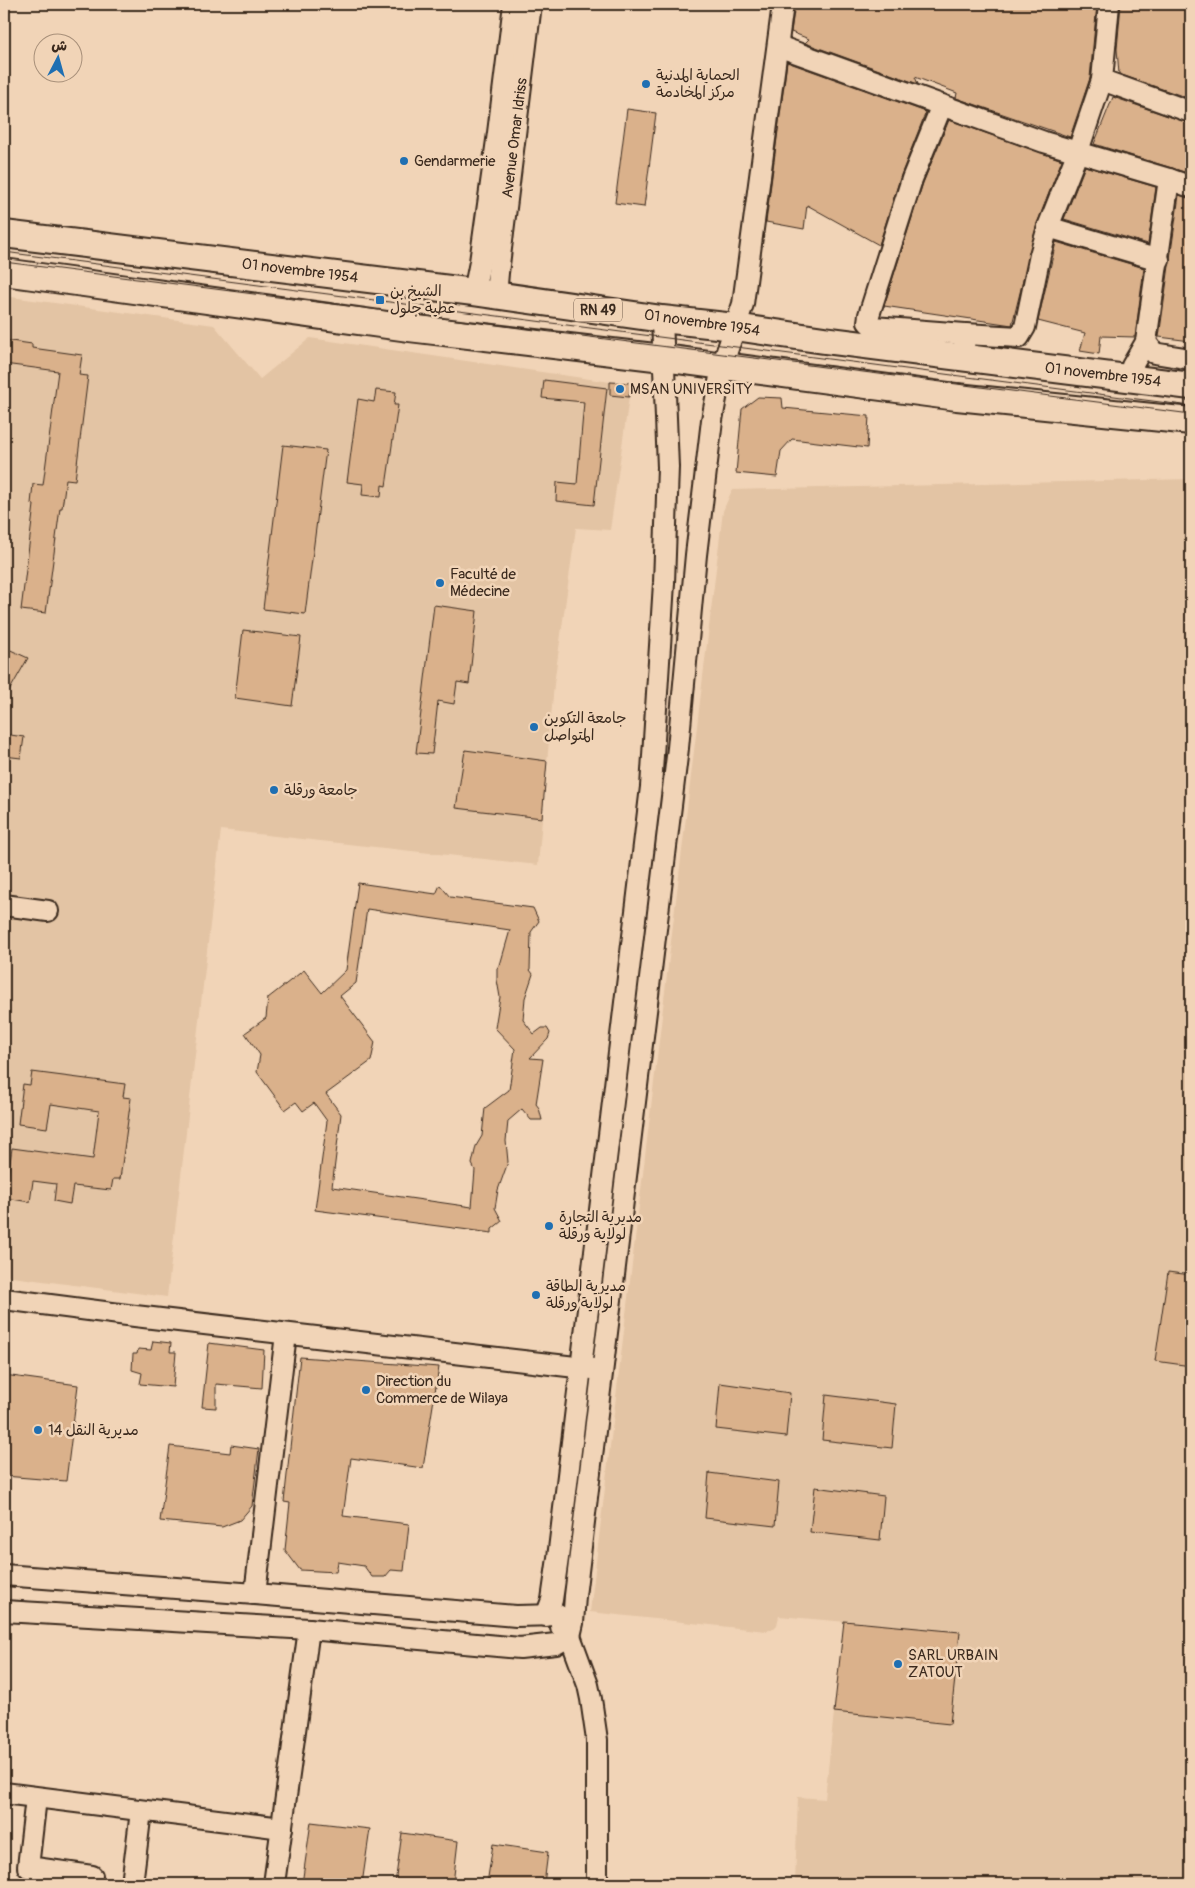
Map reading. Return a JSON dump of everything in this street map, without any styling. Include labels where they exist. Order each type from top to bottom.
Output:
[{"type":"main road","name":"01 novembre 1954","points":[[4,234],[489,287],[662,319],[824,340],[964,346],[1128,379],[1191,386]]},
{"type":"main road","points":[[4,272],[409,328],[663,358],[957,396],[1191,421]]},
{"type":"street","points":[[489,287],[498,132],[514,4]]},
{"type":"street","name":"Avenue Omar Idriss","points":[[489,287],[531,4]]},
{"type":"street","points":[[570,1636],[678,748],[696,555],[712,420],[722,366],[743,304],[783,4]]},
{"type":"street","points":[[942,105],[912,179],[868,315],[868,322],[873,327],[964,346],[1019,338],[1025,327],[1040,255],[1048,227],[1078,151],[1102,80],[1110,4]]},
{"type":"street","points":[[778,46],[1044,142],[1191,187]]},
{"type":"street","points":[[1102,80],[1191,112]]},
{"type":"street","points":[[1128,379],[1132,366],[1146,342],[1169,179]]},
{"type":"street","points":[[1048,227],[1158,260]]},
{"type":"street","points":[[546,1616],[554,1591],[651,787],[664,583],[668,467],[662,319]]},
{"type":"street","points":[[1146,342],[1154,353],[1191,359]]},
{"type":"street","points":[[643,853],[665,856]]},
{"type":"street","points":[[4,905],[48,911]]},
{"type":"street","points":[[626,1000],[648,1003]]},
{"type":"street","points":[[4,1299],[603,1371]]},
{"type":"street","points":[[255,1594],[286,1334]]},
{"type":"street","points":[[4,1575],[516,1616],[546,1616],[574,1611]]},
{"type":"street","points":[[516,1616],[533,1610],[554,1591]]},
{"type":"street","points":[[4,1611],[309,1629],[520,1648],[556,1644],[570,1636]]},
{"type":"street","points":[[546,1616],[564,1629],[570,1636],[588,1685],[597,1740],[598,1884]]},
{"type":"street","points":[[274,1884],[309,1629]]},
{"type":"street","points":[[4,1793],[282,1828]]},
{"type":"street","points":[[36,1798],[28,1867],[92,1876]]},
{"type":"street","points":[[132,1884],[140,1811]]},
{"type":"shaded area","name":"جامعة ورقلة","points":[[4,296],[214,325],[260,379],[310,338],[610,382],[610,395],[629,397],[610,530],[576,528],[554,684],[538,865],[221,830],[167,1297],[4,1276]]},
{"type":"shaded area","points":[[1191,479],[1191,1884],[795,1884],[798,1797],[825,1799],[834,1712],[960,1632],[779,1616],[777,1625],[773,1629],[766,1631],[590,1612],[723,511],[732,490]]},
{"type":"building","points":[[795,4],[1097,4],[1090,78],[1070,137],[956,98],[957,93],[915,77],[918,84],[805,43],[809,39],[791,32]]},
{"type":"building","points":[[1121,4],[1191,4],[1191,99],[1119,74],[1117,49]]},
{"type":"building","points":[[787,62],[926,112],[901,175],[879,245],[807,205],[804,229],[766,222]]},
{"type":"building","points":[[1113,97],[1191,124],[1191,174],[1094,144]]},
{"type":"building","points":[[627,109],[656,113],[644,207],[615,203]]},
{"type":"building","points":[[949,120],[1062,160],[1037,224],[1012,325],[884,306],[923,183]]},
{"type":"building","points":[[1085,166],[1156,187],[1148,244],[1064,219]]},
{"type":"building","points":[[1179,195],[1191,199],[1191,341],[1159,337]]},
{"type":"building","points":[[1056,242],[1144,268],[1135,337],[1101,336],[1099,354],[1080,351],[1085,333],[1038,321]]},
{"type":"building","points":[[4,340],[32,344],[32,348],[82,355],[79,375],[88,376],[75,480],[66,479],[62,508],[60,508],[46,613],[21,610],[34,505],[31,504],[33,484],[43,485],[58,371],[4,364]]},
{"type":"building","points":[[544,380],[607,388],[594,505],[556,501],[557,482],[577,484],[584,402],[542,398]]},
{"type":"building","name":"MSAN UNIVERSITY","points":[[610,382],[630,383],[629,397],[610,395]]},
{"type":"building","points":[[376,390],[396,392],[394,405],[398,405],[386,486],[382,485],[381,497],[362,495],[363,484],[347,482],[358,399],[374,402]]},
{"type":"building","points":[[758,397],[782,398],[783,408],[869,416],[867,448],[792,439],[781,451],[777,477],[736,473],[742,409]]},
{"type":"building","points":[[283,445],[326,450],[305,614],[263,609]]},
{"type":"building","points":[[434,605],[477,611],[469,684],[457,682],[454,704],[438,701],[432,754],[416,753]]},
{"type":"building","points":[[243,630],[301,637],[292,706],[235,698]]},
{"type":"building","points":[[4,647],[28,658],[4,700]]},
{"type":"building","points":[[4,734],[24,737],[21,758],[4,756]]},
{"type":"building","points":[[465,750],[547,761],[542,818],[456,808]]},
{"type":"building","points":[[358,883],[436,894],[440,885],[450,897],[533,908],[539,921],[531,932],[530,970],[533,974],[525,998],[523,1020],[534,1034],[542,1028],[547,1028],[550,1033],[548,1039],[530,1058],[543,1059],[536,1104],[542,1120],[531,1120],[522,1109],[508,1121],[506,1141],[508,1162],[498,1190],[495,1208],[502,1221],[492,1229],[492,1233],[315,1210],[327,1121],[314,1103],[303,1111],[296,1102],[285,1110],[257,1072],[260,1055],[245,1033],[266,1018],[268,998],[304,970],[322,993],[346,970]],"holes":[[[367,909],[510,930],[500,965],[497,969],[500,997],[495,1028],[515,1049],[509,1090],[485,1108],[482,1136],[476,1146],[472,1164],[475,1170],[472,1207],[332,1187],[341,1114],[326,1094],[371,1061],[375,1042],[340,996],[356,983]]]},
{"type":"building","points":[[32,1072],[125,1084],[123,1097],[131,1098],[120,1179],[113,1179],[111,1190],[73,1186],[70,1204],[54,1201],[56,1184],[33,1181],[30,1202],[5,1198],[12,1148],[93,1159],[99,1111],[51,1104],[47,1128],[18,1124],[23,1084],[30,1085]]},
{"type":"building","points":[[1168,1272],[1191,1275],[1191,1366],[1155,1361]]},
{"type":"building","points":[[153,1341],[171,1343],[170,1352],[176,1352],[173,1387],[140,1384],[142,1373],[132,1370],[133,1354],[137,1354],[138,1349],[151,1350]]},
{"type":"building","points":[[209,1343],[264,1350],[262,1388],[216,1384],[216,1408],[202,1407]]},
{"type":"building","points":[[300,1357],[439,1367],[423,1468],[351,1458],[343,1516],[409,1524],[404,1571],[391,1570],[385,1577],[372,1577],[364,1566],[338,1562],[336,1572],[300,1570],[285,1550],[290,1503],[284,1502]]},
{"type":"building","name":"مديرية النقل 14","points":[[4,1375],[78,1385],[66,1481],[4,1476]]},
{"type":"building","points":[[720,1383],[790,1393],[786,1437],[716,1429]]},
{"type":"building","points":[[826,1395],[896,1404],[892,1448],[822,1440]]},
{"type":"building","points":[[231,1445],[259,1449],[252,1506],[240,1520],[222,1527],[160,1521],[170,1446],[230,1453]]},
{"type":"building","points":[[709,1473],[779,1482],[775,1526],[705,1518]]},
{"type":"building","points":[[815,1487],[884,1496],[880,1540],[810,1532]]},
{"type":"building","name":"SARL URBAIN ZATOUT","points":[[844,1621],[960,1632],[950,1724],[834,1712]]},
{"type":"building","points":[[311,1822],[370,1829],[362,1884],[302,1884]]},
{"type":"building","points":[[402,1833],[458,1841],[453,1884],[395,1884]]},
{"type":"building","points":[[493,1844],[548,1852],[544,1884],[487,1884]]},
{"type":"tram line","points":[[4,252],[1191,406]]},
{"type":"tram line","points":[[4,262],[1191,414]]},
{"type":"place","name":"الحماية المدنية مركز المخادمة","points":[[646,84]]},
{"type":"place","name":"Gendarmerie","points":[[404,161]]},
{"type":"place","name":"الشيخ بن عطية جلول","points":[[380,300]]},
{"type":"place","name":"MSAN UNIVERSITY","points":[[620,389]]},
{"type":"place","name":"Faculté de Médecine","points":[[440,583]]},
{"type":"place","name":"جامعة التكوين المتواصل","points":[[534,727]]},
{"type":"place","name":"جامعة ورقلة","points":[[274,790]]},
{"type":"place","name":"مديرية التجارة لولاية ورقلة","points":[[549,1226]]},
{"type":"place","name":"مديرية الطاقة لولاية ورقلة","points":[[536,1295]]},
{"type":"place","name":"Direction du Commerce de Wilaya","points":[[366,1390]]},
{"type":"place","name":"مديرية النقل 14","points":[[38,1430]]},
{"type":"place","name":"SARL URBAIN ZATOUT","points":[[898,1664]]}]
